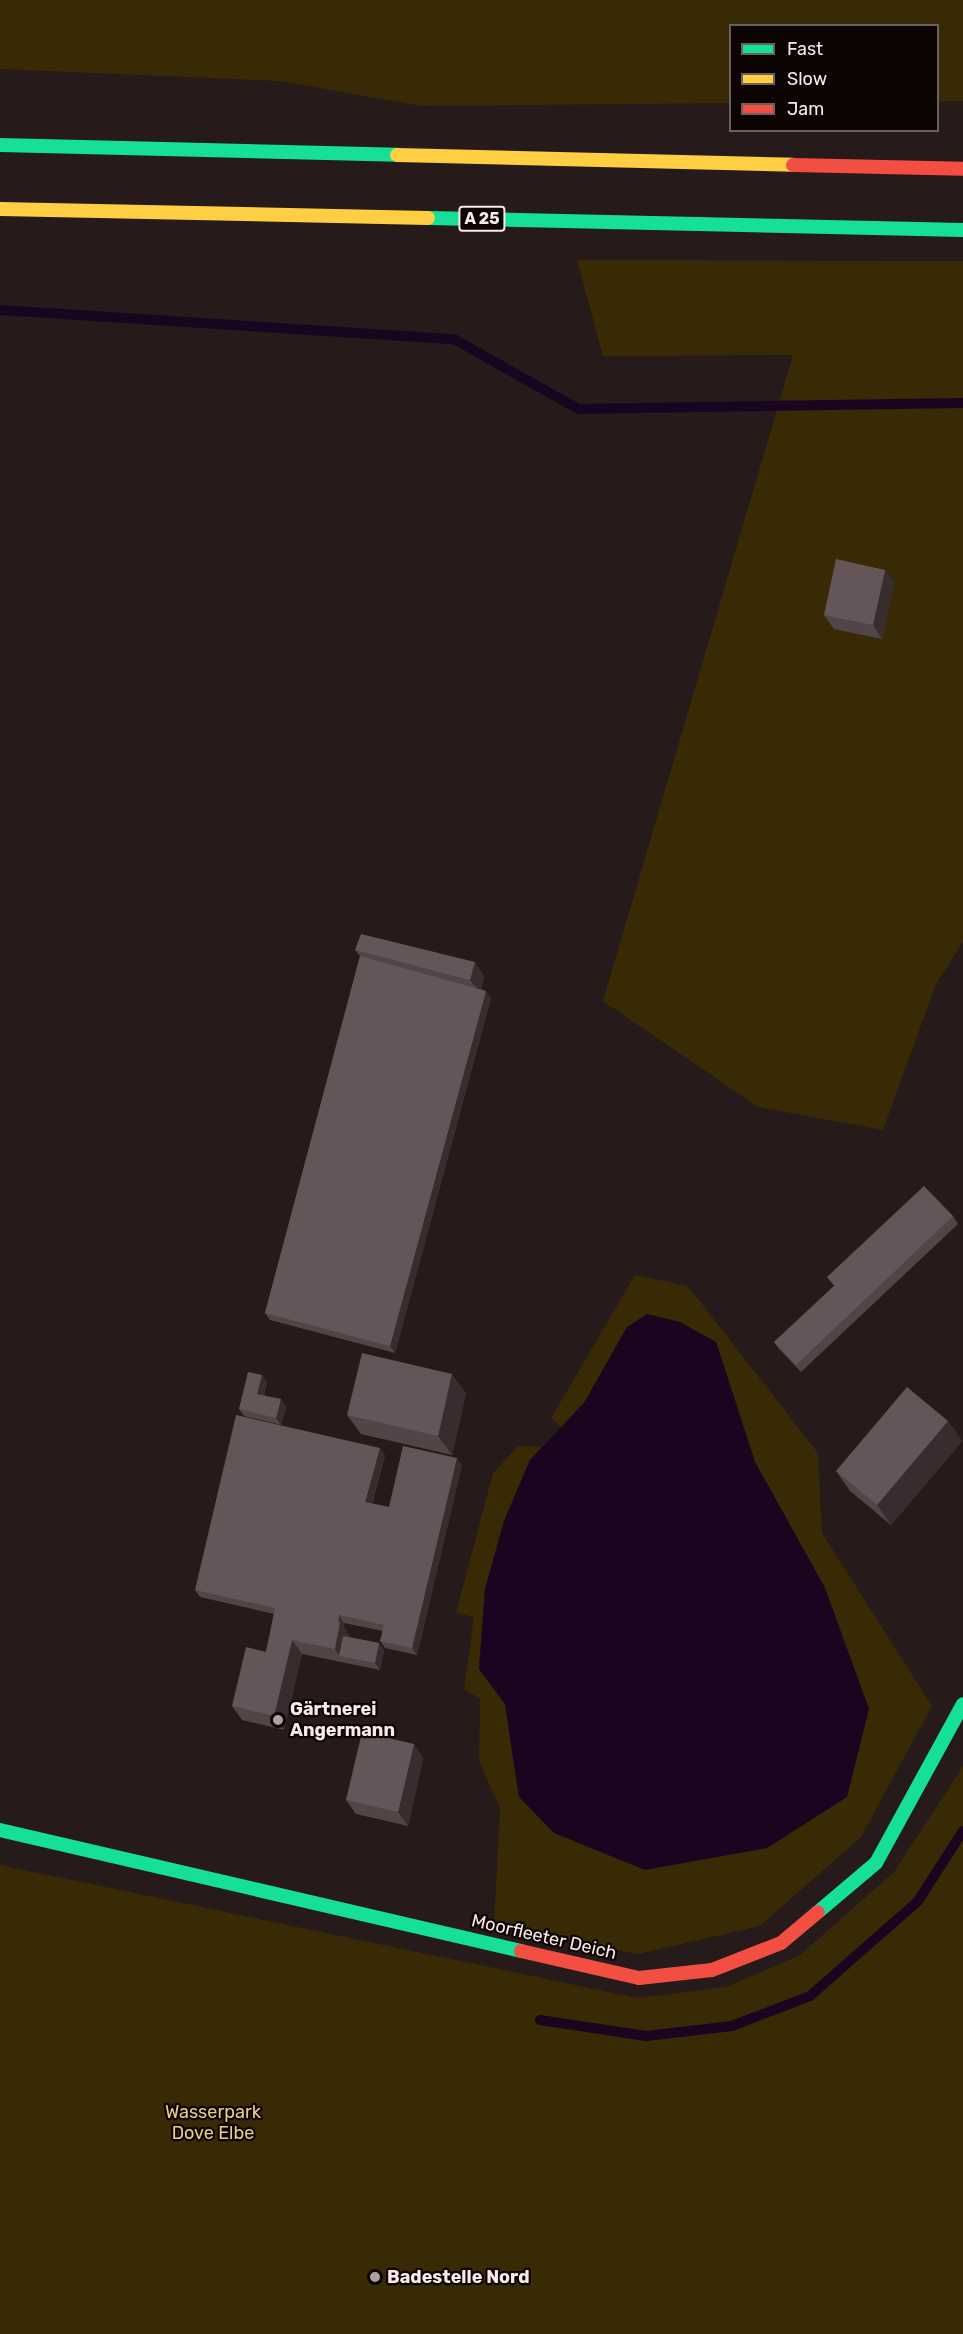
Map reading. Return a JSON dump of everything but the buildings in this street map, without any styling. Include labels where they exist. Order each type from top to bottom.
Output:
[{"type":"main road","points":[[0,145],[963,169]]},
{"type":"main road","name":"A 25","points":[[0,209],[963,230]]},
{"type":"main road","name":"Moorfleeter Deich","points":[[0,1830],[639,1978],[712,1970],[781,1943],[876,1863],[963,1704]]},
{"type":"green space","points":[[0,0],[963,0],[963,101],[939,101],[939,24],[729,24],[729,103],[421,106],[280,81],[0,69]]},
{"type":"green space","points":[[577,260],[963,261],[963,942],[936,984],[883,1130],[758,1107],[603,1001],[793,355],[603,356]]},
{"type":"green space","points":[[635,1275],[688,1286],[818,1453],[822,1533],[932,1706],[861,1837],[760,1926],[638,1954],[494,1925],[500,1808],[479,1761],[480,1699],[464,1689],[474,1617],[456,1613],[493,1473],[518,1446],[542,1447],[530,1460],[504,1521],[485,1589],[479,1669],[505,1704],[519,1797],[825,1588],[755,1462],[716,1342],[627,1327],[584,1403],[561,1427],[551,1418]]},
{"type":"green space","name":"Wasserpark Dove Elbe","points":[[963,1766],[963,2334],[0,2334],[0,1865],[638,1998],[726,1987],[800,1955],[894,1872]]},
{"type":"shaded area","points":[[647,1314],[680,1322],[716,1342],[755,1462],[825,1588],[869,1709],[847,1797],[767,1848],[645,1870],[554,1833],[519,1797],[505,1704],[479,1669],[485,1589],[504,1521],[530,1460],[584,1403],[627,1327]]},
{"type":"waterway","points":[[0,310],[454,339],[578,409],[963,403]]},
{"type":"waterway","points":[[540,2020],[646,2036],[732,2026],[810,1996],[918,1901],[963,1831]]},
{"type":"traffic: fast","points":[[0,145],[397,155]]},
{"type":"traffic: fast","points":[[428,218],[963,230]]},
{"type":"traffic: fast","points":[[818,1912],[876,1863],[963,1704]]},
{"type":"traffic: fast","points":[[0,1830],[521,1951]]},
{"type":"traffic: slow","points":[[397,155],[793,165]]},
{"type":"traffic: slow","points":[[0,209],[428,218]]},
{"type":"traffic: jam","points":[[793,165],[963,169]]},
{"type":"traffic: jam","points":[[521,1951],[639,1978],[712,1970],[781,1943],[818,1912]]},
{"type":"place","name":"Gärtnerei Angermann","points":[[278,1720]]},
{"type":"place","name":"Badestelle Nord","points":[[375,2277]]}]
